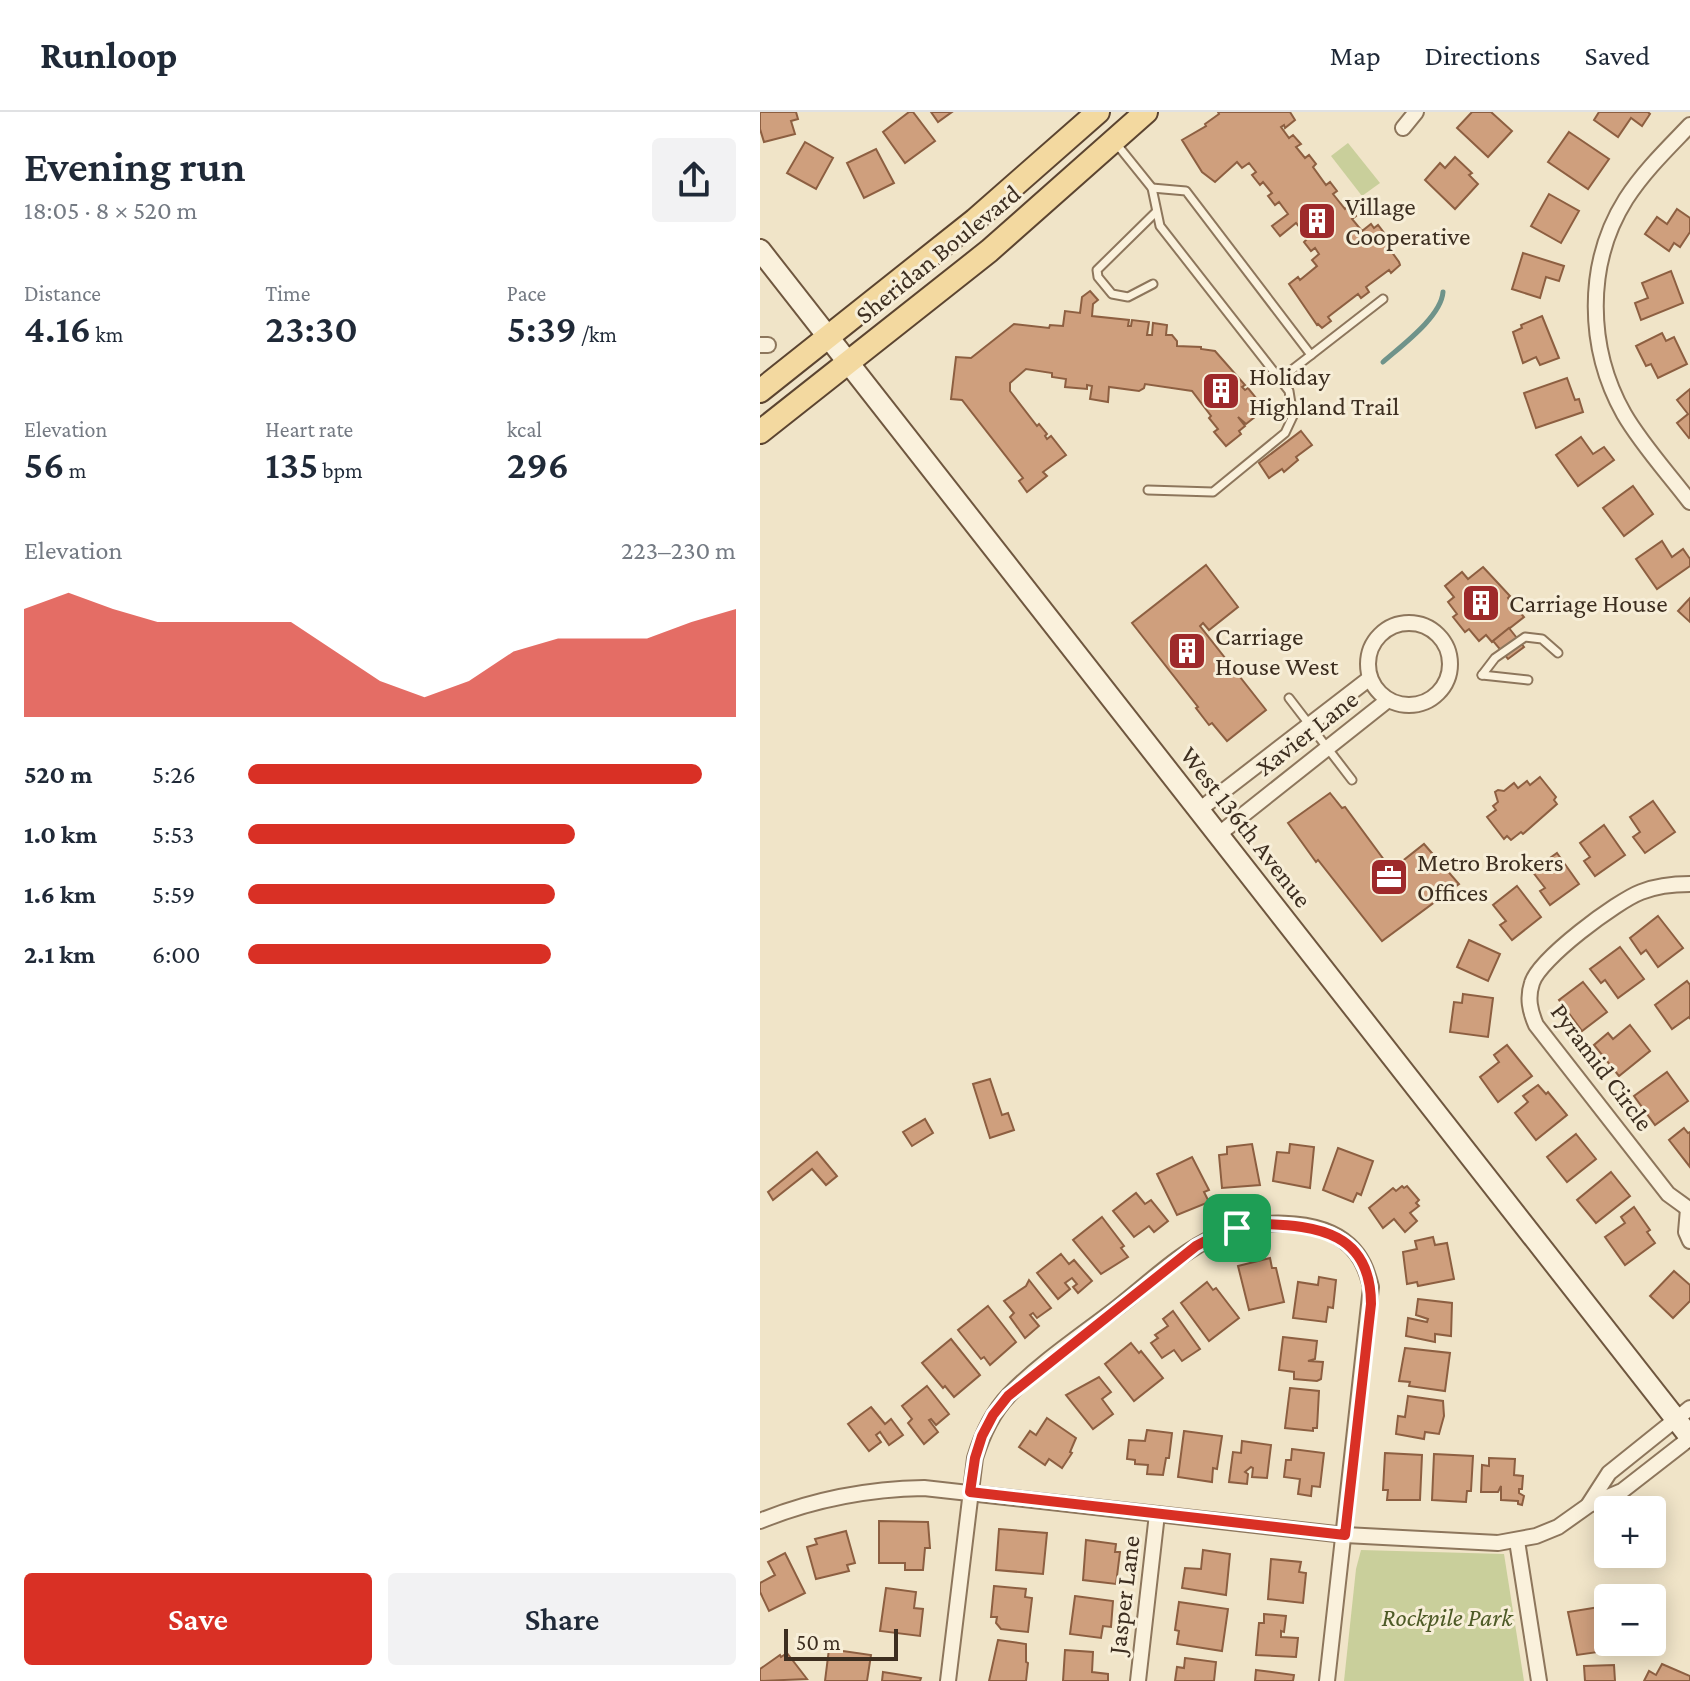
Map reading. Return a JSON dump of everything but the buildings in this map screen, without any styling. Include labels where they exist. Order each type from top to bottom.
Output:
[{"type":"main road","name":"Sheridan Boulevard","points":[[760,391],[1100,123],[1146,112]]},
{"type":"main road","name":"Sheridan Boulevard","points":[[760,432],[989,251],[1100,123]]},
{"type":"main road","name":"West 136th Avenue","points":[[760,250],[1199,810],[1683,1414],[1690,1438]]},
{"type":"street","points":[[1403,128],[1416,112]]},
{"type":"street","points":[[1690,125],[1640,179],[1616,216],[1601,257],[1595,318],[1604,368],[1624,414],[1690,502]]},
{"type":"street","points":[[1398,624],[1424,626],[1436,633],[1445,643],[1450,656],[1447,681],[1434,697],[1411,706],[1388,700],[1370,678],[1368,665],[1375,640],[1385,630],[1398,624]]},
{"type":"street","name":"Xavier Lane","points":[[1199,810],[1370,678]]},
{"type":"street","name":"Xavier Lane","points":[[1219,834],[1388,700]]},
{"type":"street","name":"Pyramid Circle","points":[[1690,884],[1661,886],[1622,901],[1538,969],[1529,996],[1530,1011],[1536,1025],[1668,1194],[1689,1210],[1686,1232],[1690,1241]]},
{"type":"street","points":[[948,1681],[975,1458],[993,1415],[1023,1382],[1196,1246],[1237,1228],[1260,1224],[1320,1229],[1349,1245],[1367,1271],[1371,1287],[1327,1681]]},
{"type":"street","points":[[1589,1505],[1609,1473],[1683,1414]]},
{"type":"street","points":[[760,1521],[817,1501],[854,1493],[924,1488],[1345,1535],[1498,1543],[1517,1541],[1558,1527],[1589,1505],[1622,1491],[1690,1438]]},
{"type":"street","name":"Jasper Lane","points":[[1138,1681],[1157,1514]]},
{"type":"street","points":[[1517,1541],[1539,1681]]},
{"type":"lane","points":[[1100,123],[1152,188],[1160,226],[1289,391],[1293,416],[1285,433],[1213,492],[1148,490]]},
{"type":"lane","points":[[1152,188],[1186,191],[1311,355]]},
{"type":"lane","points":[[1153,284],[1128,297],[1112,294],[1098,277],[1097,270],[1156,212]]},
{"type":"lane","points":[[1280,379],[1383,299]]},
{"type":"lane","points":[[1528,680],[1482,675],[1495,658],[1525,637],[1542,639],[1558,653]]},
{"type":"lane","points":[[1289,698],[1352,780]]},
{"type":"green space","points":[[1348,143],[1380,183],[1362,196],[1331,156]]},
{"type":"green space","name":"Rockpile Park","points":[[1361,1550],[1504,1554],[1524,1681],[1344,1681],[1356,1569]]},
{"type":"waterway","points":[[1383,362],[1428,321],[1441,302],[1443,292]]},
{"type":"place","name":"Village Cooperative","points":[[1317,221]]},
{"type":"place","name":"Holiday Highland Trail","points":[[1221,391]]},
{"type":"place","name":"Carriage House","points":[[1481,603]]},
{"type":"place","name":"Carriage House West","points":[[1187,651]]},
{"type":"place","name":"Metro Brokers Offices","points":[[1389,877]]},
{"type":"route","points":[[1284,1224],[1320,1229],[1336,1235],[1349,1245],[1367,1271],[1371,1304],[1345,1535],[970,1492],[982,1436],[1008,1396],[1196,1246],[1237,1228],[1284,1224]]}]
